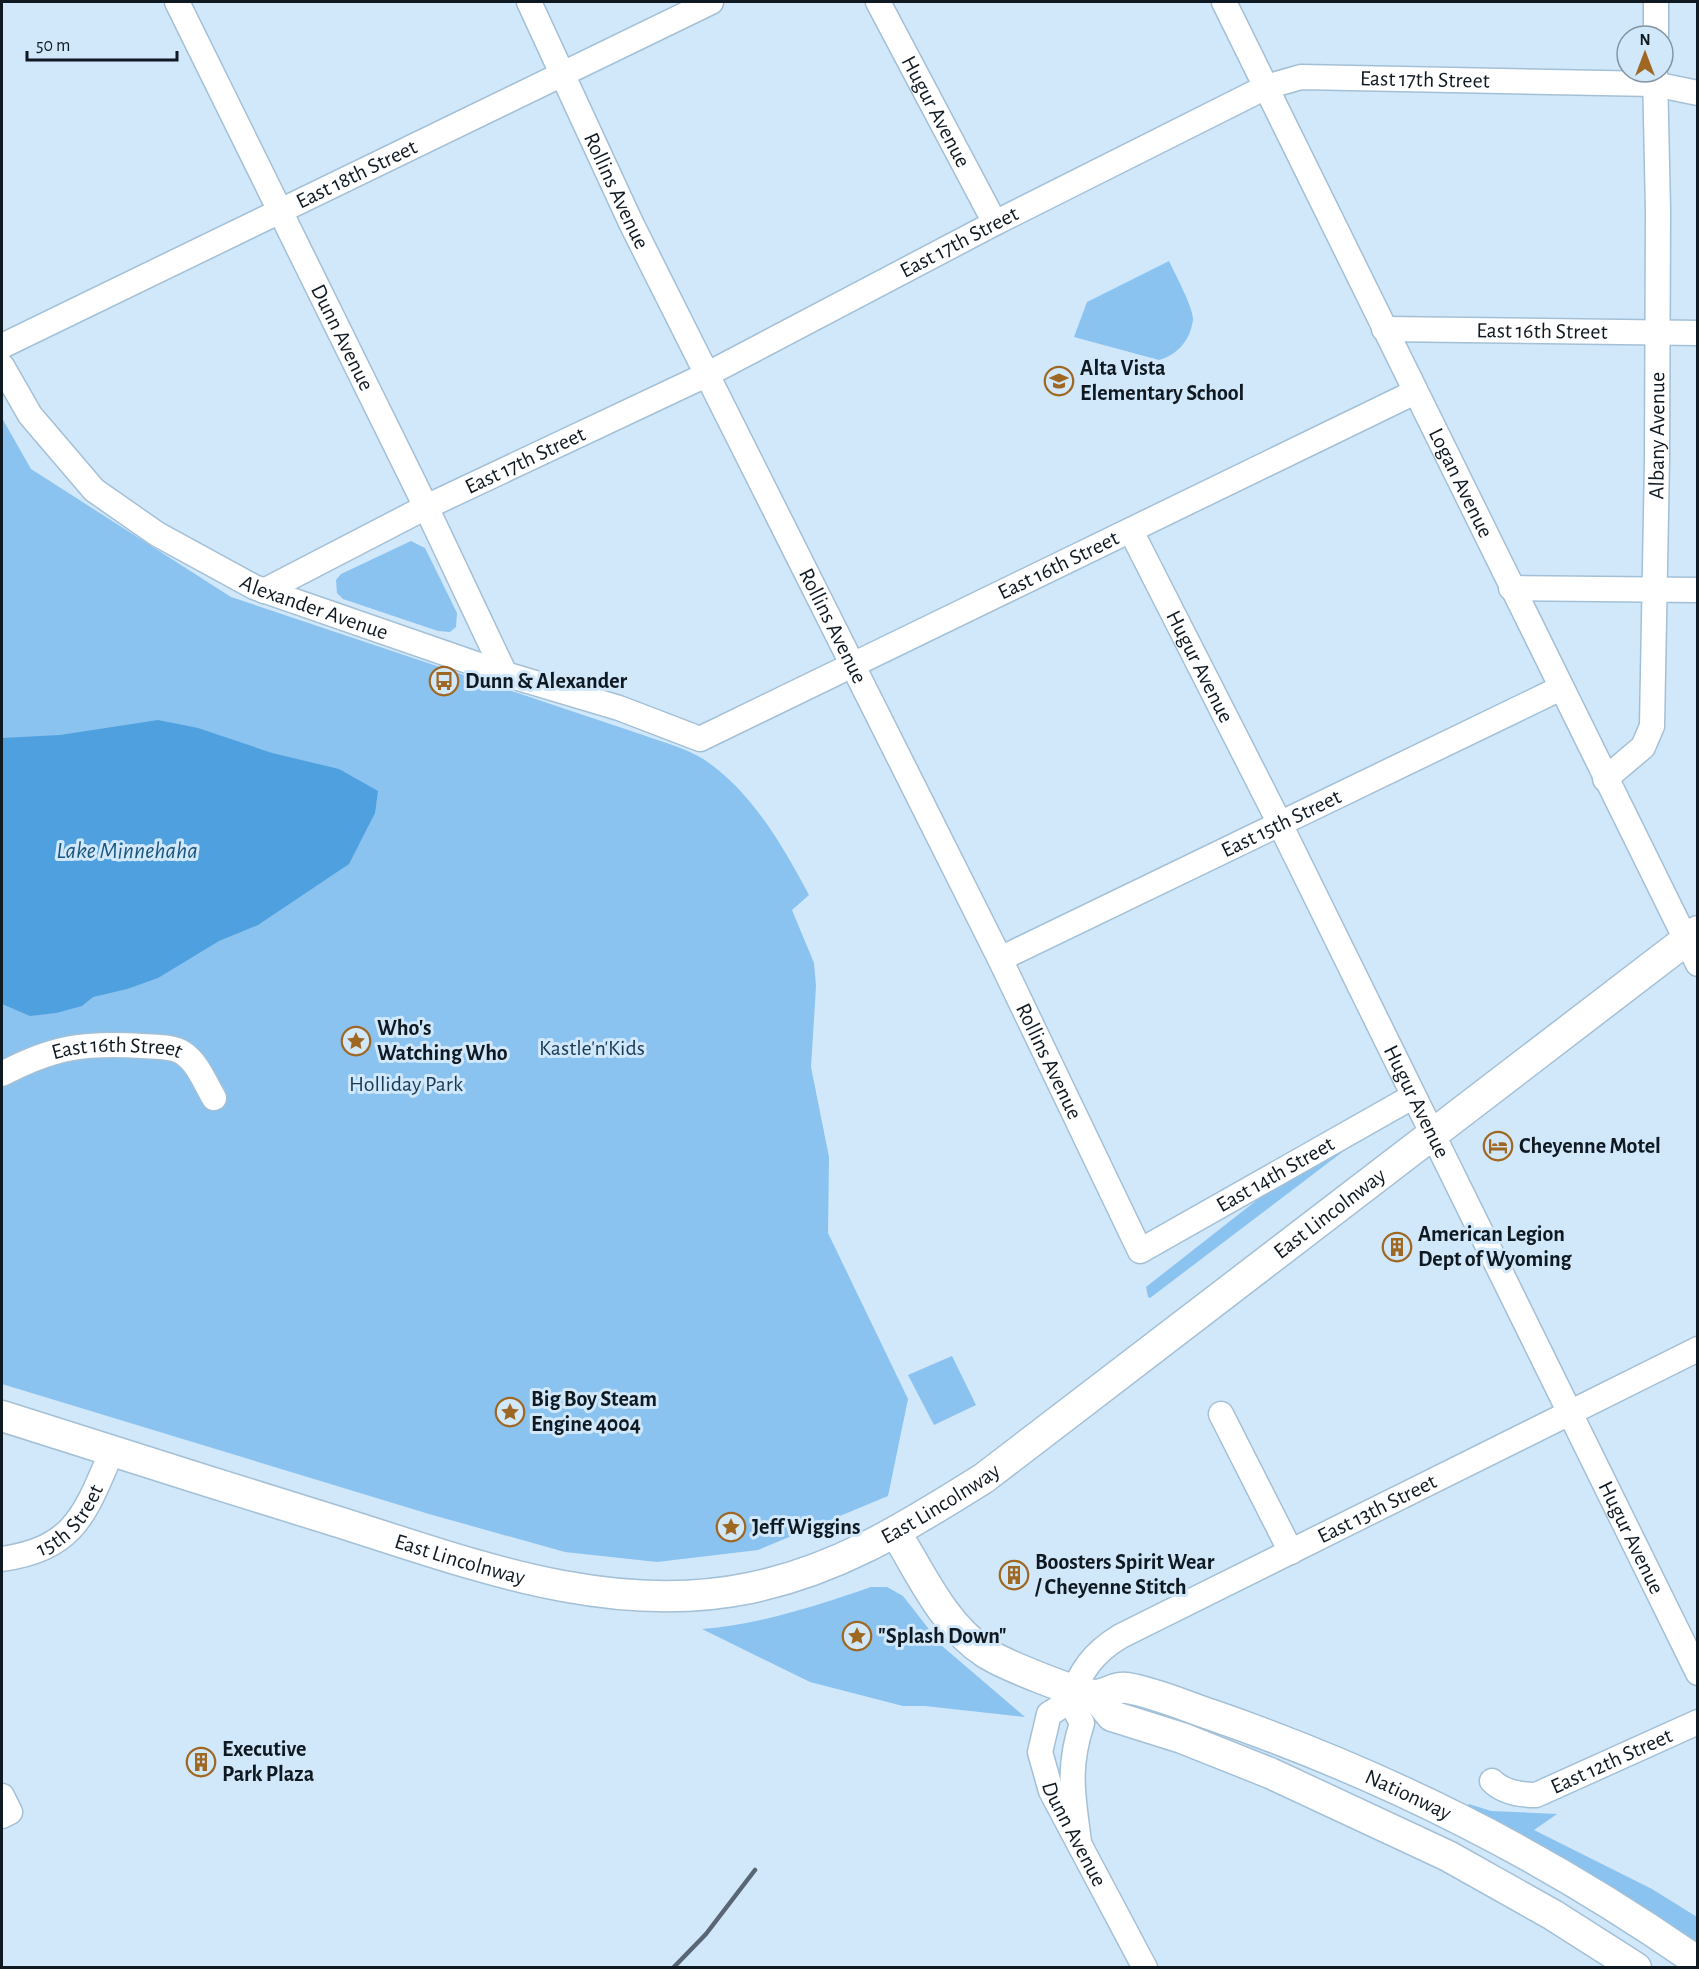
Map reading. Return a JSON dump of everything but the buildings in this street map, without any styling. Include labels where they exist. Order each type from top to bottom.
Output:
[{"type":"main road","name":"East Lincolnway","points":[[2,1416],[482,1567],[568,1588],[612,1593],[702,1595],[749,1588],[793,1577],[857,1554],[896,1533],[984,1478],[1430,1134],[1694,945]]},
{"type":"main road","name":"Nationway","points":[[896,1533],[947,1614],[972,1642],[1013,1667],[1080,1695],[1112,1716],[1182,1738],[1251,1765],[1448,1856],[1536,1905],[1636,1968]]},
{"type":"main road","name":"Nationway","points":[[1080,1695],[1124,1687],[1165,1699],[1291,1744],[1387,1785],[1524,1851],[1610,1902],[1698,1962]]},
{"type":"street","name":"Dunn Avenue","points":[[177,2],[426,507],[505,674]]},
{"type":"street","name":"Rollins Avenue","points":[[529,2],[632,225],[1000,959],[1140,1251]]},
{"type":"street","name":"East 18th Street","points":[[2,346],[711,2]]},
{"type":"street","name":"Hugur Avenue","points":[[878,2],[995,223]]},
{"type":"street","name":"Logan Avenue","points":[[1224,2],[1605,779],[1694,945]]},
{"type":"street","points":[[1656,2],[1656,24]]},
{"type":"street","name":"East 17th Street","points":[[264,591],[426,507],[706,375],[995,223],[1266,87],[1301,77],[1615,78]]},
{"type":"street","name":"Albany Avenue","points":[[1605,779],[1643,747],[1652,726],[1657,332],[1654,84]]},
{"type":"street","name":"East 17th Street","points":[[1672,84],[1698,93]]},
{"type":"street","name":"East 16th Street","points":[[1384,329],[1698,333]]},
{"type":"street","name":"Alexander Avenue","points":[[2,366],[4,374],[30,415],[94,490],[157,534],[264,591],[505,674],[620,708],[700,739]]},
{"type":"street","name":"East 16th Street","points":[[700,739],[1415,392]]},
{"type":"street","name":"Hugur Avenue","points":[[1131,531],[1279,822],[1430,1134],[1698,1673]]},
{"type":"street","points":[[1511,588],[1698,590]]},
{"type":"street","name":"East 15th Street","points":[[1000,959],[1279,822],[1561,688]]},
{"type":"street","name":"East 16th Street","points":[[2,1074],[32,1058],[70,1047],[104,1043],[158,1047],[182,1052],[193,1062],[214,1098]]},
{"type":"street","name":"East 14th Street","points":[[1140,1251],[1412,1097]]},
{"type":"street","name":"East 13th Street","points":[[1080,1695],[1086,1664],[1108,1643],[1698,1349]]},
{"type":"street","points":[[1221,1414],[1291,1552]]},
{"type":"street","name":"15th Street","points":[[2,1559],[19,1556],[56,1543],[83,1515],[112,1451]]},
{"type":"street","name":"Dunn Avenue","points":[[1080,1695],[1049,1714],[1040,1752],[1051,1791],[1145,1968]]},
{"type":"street","points":[[1079,1842],[1071,1779],[1073,1753],[1082,1723],[1080,1695]]},
{"type":"street","name":"East 12th Street","points":[[1492,1781],[1498,1787],[1522,1794],[1536,1794],[1698,1722]]},
{"type":"green space","points":[[1169,261],[1187,299],[1193,319],[1190,333],[1178,350],[1159,360],[1074,337],[1087,302]]},
{"type":"green space","name":"Holliday Park","points":[[2,418],[31,469],[231,597],[684,749],[716,768],[748,800],[776,837],[809,895],[792,910],[814,963],[816,986],[811,1067],[829,1157],[828,1233],[908,1399],[888,1496],[758,1550],[657,1562],[565,1552],[429,1514],[2,1384]]},
{"type":"green space","points":[[411,541],[425,548],[457,613],[456,627],[450,632],[438,631],[343,599],[337,593],[336,580],[341,574]]},
{"type":"green space","points":[[1343,1148],[1345,1150],[1150,1298],[1148,1297],[1146,1287],[1275,1186]]},
{"type":"green space","points":[[952,1356],[976,1405],[934,1425],[908,1375]]},
{"type":"green space","points":[[871,1587],[887,1587],[903,1596],[942,1646],[1025,1717],[925,1706],[903,1706],[810,1682],[702,1629],[767,1619]]},
{"type":"green space","points":[[1469,1804],[1491,1811],[1557,1814],[1534,1830],[1652,1889],[1697,1917],[1697,1946],[1642,1907],[1585,1872],[1466,1808]]},
{"type":"water","name":"Lake Minnehaha","points":[[158,720],[198,728],[272,753],[339,769],[378,791],[375,813],[349,864],[258,925],[219,941],[158,978],[127,989],[93,997],[82,1006],[56,1013],[30,1016],[2,1004],[2,738],[60,735]]},
{"type":"railway","points":[[673,1968],[706,1934],[755,1870]]},
{"type":"place","name":"Alta Vista Elementary School","points":[[1059,381]]},
{"type":"place","name":"Dunn & Alexander","points":[[444,681]]},
{"type":"place","name":"Who's Watching Who","points":[[356,1041]]},
{"type":"place","name":"Cheyenne Motel","points":[[1498,1146]]},
{"type":"place","name":"American Legion Dept of Wyoming","points":[[1397,1247]]},
{"type":"place","name":"Big Boy Steam Engine 4004","points":[[510,1412]]},
{"type":"place","name":"Jeff Wiggins","points":[[731,1527]]},
{"type":"place","name":"Boosters Spirit Wear / Cheyenne Stitch","points":[[1014,1575]]},
{"type":"place","name":"\"Splash Down\"","points":[[857,1636]]},
{"type":"place","name":"Executive Park Plaza","points":[[201,1762]]},
{"type":"park label","name":"Kastle'n'Kids","points":[[592,1048]]}]
